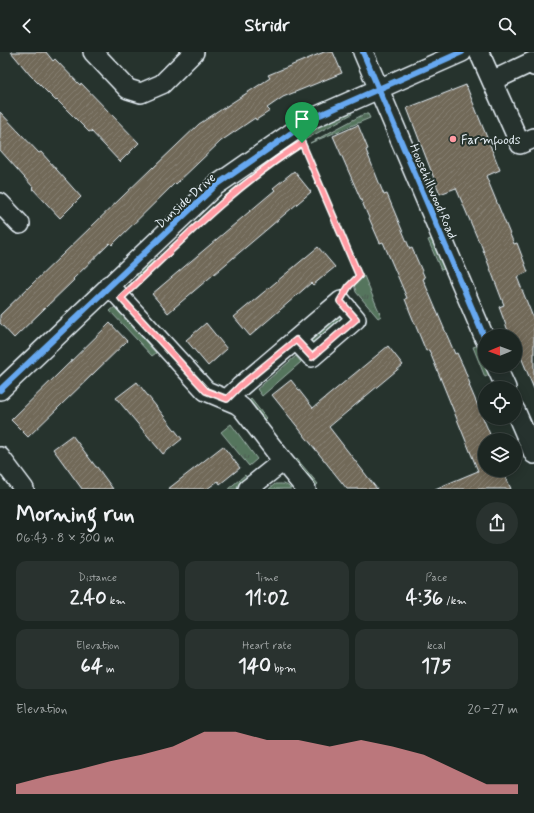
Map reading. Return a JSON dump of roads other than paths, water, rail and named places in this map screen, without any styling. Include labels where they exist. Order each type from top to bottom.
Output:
[{"type":"street","points":[[93,52],[128,89],[141,93],[162,84],[194,52]]},
{"type":"street","name":"Househillwood Road","points":[[363,52],[481,329]]},
{"type":"street","name":"Dunside Drive","points":[[0,390],[215,186],[313,118],[462,52]]},
{"type":"street","points":[[479,52],[520,144],[534,138]]},
{"type":"street","points":[[492,81],[532,62],[534,66]]},
{"type":"street","points":[[0,204],[20,224]]},
{"type":"street","points":[[110,285],[206,391],[227,399],[242,408],[306,489]]},
{"type":"street","points":[[227,399],[240,386],[296,340],[340,301]]},
{"type":"street","points":[[521,425],[534,454]]},
{"type":"street","points":[[0,457],[24,489]]},
{"type":"street","points":[[248,489],[283,461]]},
{"type":"place","name":"Farmfoods","points":[[453,139]]}]
